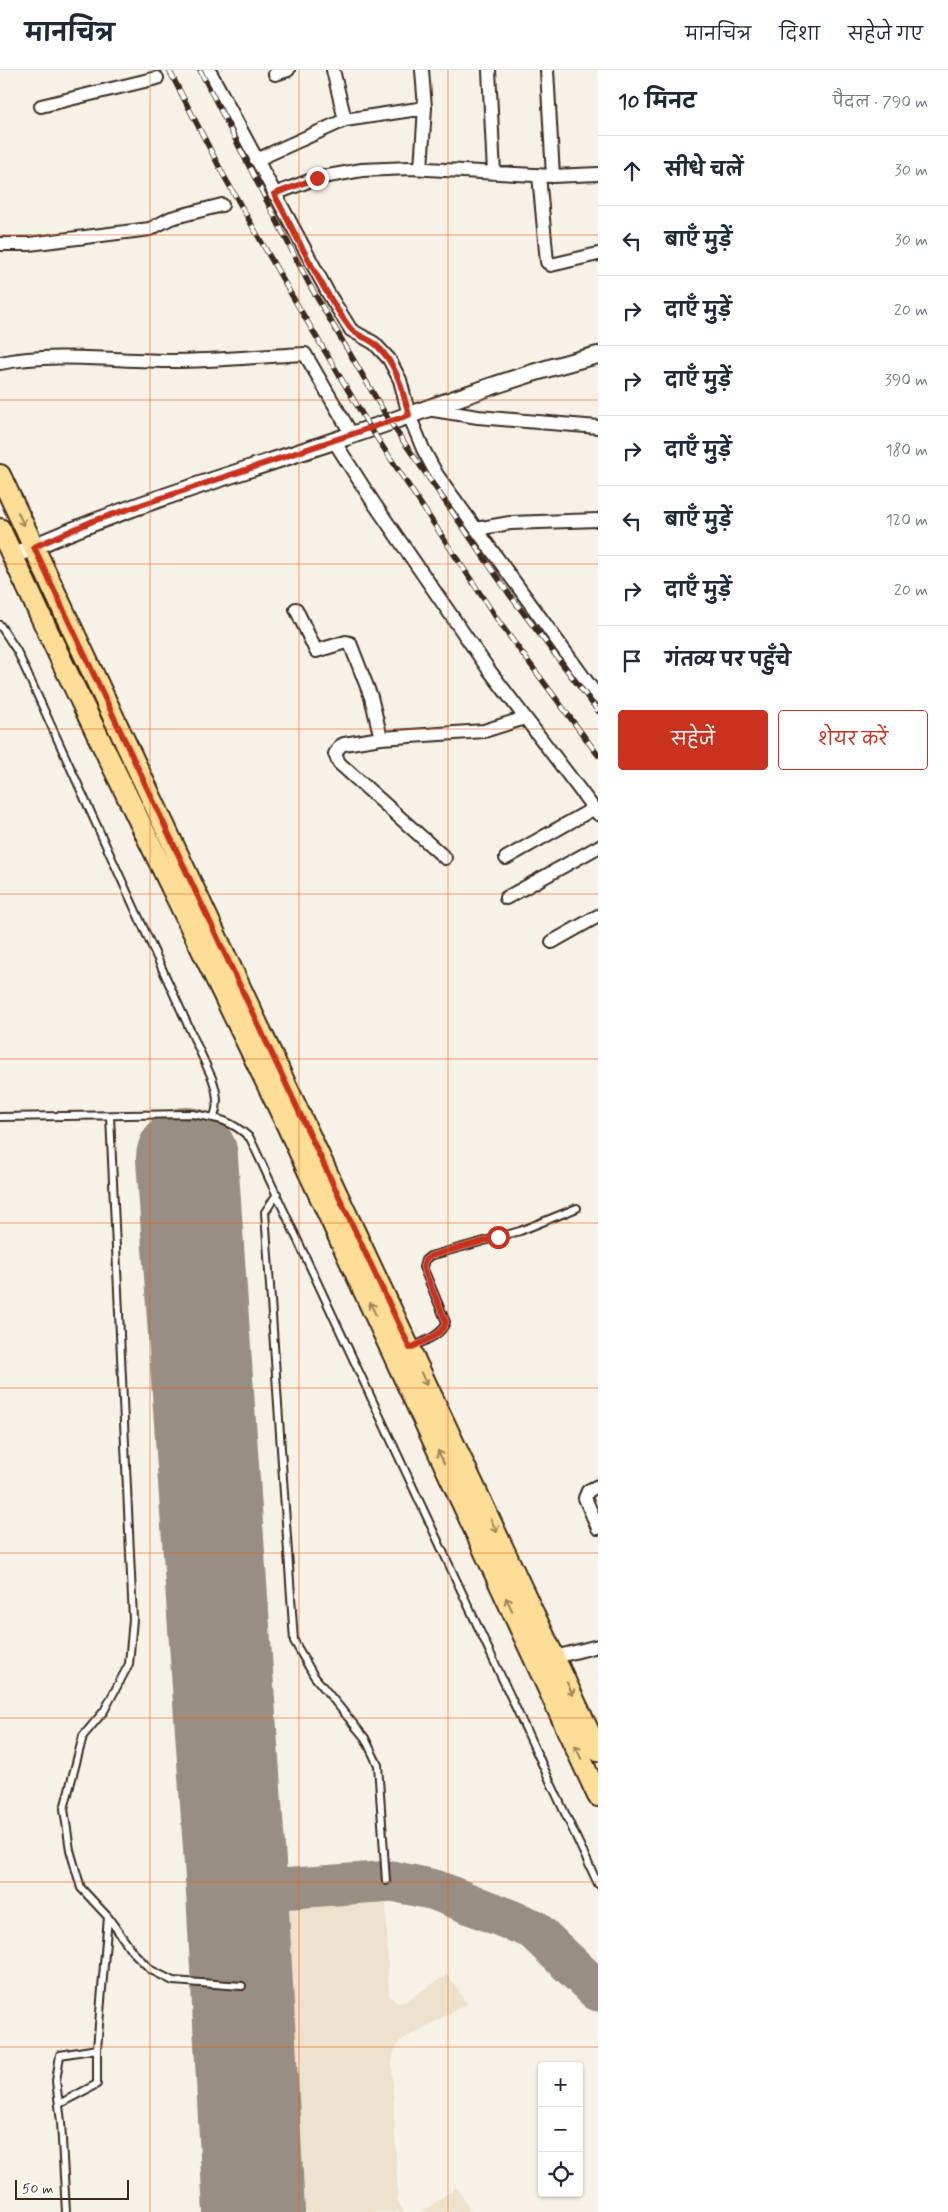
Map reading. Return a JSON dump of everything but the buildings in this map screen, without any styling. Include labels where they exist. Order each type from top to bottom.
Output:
[{"type":"main road","points":[[0,475],[598,1751]]},
{"type":"main road","points":[[0,529],[10,558],[280,1113],[598,1796]]},
{"type":"street","points":[[209,70],[328,293],[351,330],[374,343],[389,359],[400,380],[409,415],[423,449],[437,475],[598,698]]},
{"type":"street","points":[[275,74],[288,70]]},
{"type":"street","points":[[333,70],[345,120]]},
{"type":"street","points":[[421,168],[425,108],[422,70]]},
{"type":"street","points":[[489,70],[494,173]]},
{"type":"street","points":[[547,70],[553,176]]},
{"type":"street","points":[[41,106],[157,78]]},
{"type":"street","points":[[256,160],[345,120],[425,108]]},
{"type":"street","points":[[274,194],[333,175],[362,170],[421,168],[553,176],[598,174]]},
{"type":"street","points":[[538,175],[547,262],[551,265],[598,254]]},
{"type":"street","points":[[0,244],[29,244],[150,229],[171,218],[222,205]]},
{"type":"street","points":[[0,363],[20,359],[72,358],[173,361],[305,354],[352,435]]},
{"type":"street","points":[[10,558],[93,521],[573,361],[598,355]]},
{"type":"street","points":[[427,409],[488,418],[598,427]]},
{"type":"street","points":[[334,441],[373,502],[489,670],[596,812],[506,858]]},
{"type":"street","points":[[476,529],[510,523],[598,520]]},
{"type":"street","points":[[296,609],[316,651],[346,642],[350,644],[372,697],[381,738]]},
{"type":"street","points":[[445,858],[336,759],[337,750],[344,744],[381,738],[484,732],[525,718]]},
{"type":"street","points":[[506,898],[598,847]]},
{"type":"street","points":[[552,942],[598,916]]},
{"type":"street","points":[[598,1486],[588,1491],[585,1498],[598,1528]]},
{"type":"street","points":[[533,1657],[555,1657],[598,1646]]},
{"type":"lane","points":[[0,625],[16,652],[40,701],[212,1078],[218,1092],[218,1108],[214,1118]]},
{"type":"lane","points":[[0,1117],[192,1114],[223,1119],[239,1128],[250,1138],[598,1884]]},
{"type":"lane","points":[[110,1116],[133,1619],[129,1664],[104,1711],[83,1736],[64,1809],[70,1850],[81,1888],[108,1917],[132,1951],[151,1970],[173,1981],[242,1986]]},
{"type":"lane","points":[[277,1194],[265,1212],[294,1641],[314,1676],[365,1738],[378,1765],[386,1881]]},
{"type":"lane","points":[[410,1348],[440,1333],[446,1322],[423,1267],[425,1260],[430,1256],[520,1230],[577,1208]]},
{"type":"lane","points":[[59,2104],[97,2084],[97,2049],[108,1917]]},
{"type":"lane","points":[[66,2212],[56,2081],[60,2055],[97,2049]]},
{"type":"shaded area","points":[[385,1861],[389,1996],[397,2003],[406,2001],[448,1974],[467,2004],[400,2041],[394,2052],[392,2063],[398,2201],[404,2212],[296,2212],[280,1871]]},
{"type":"shaded area","points":[[457,2187],[471,2212],[421,2212]]},
{"type":"taxiway","points":[[237,1892],[392,1881],[435,1890],[533,1929],[598,1991]]},
{"type":"runway","points":[[187,1158],[237,1892],[254,2212]]},
{"type":"railway","points":[[169,70],[224,176],[371,429],[499,622],[598,755]]},
{"type":"railway","points":[[200,70],[309,284],[390,422],[509,594],[598,711]]},
{"type":"route","points":[[317,178],[274,194],[328,293],[351,330],[374,343],[389,359],[400,380],[409,415],[93,521],[34,547],[410,1348],[440,1333],[446,1322],[423,1267],[425,1260],[430,1256],[498,1237]]}]
